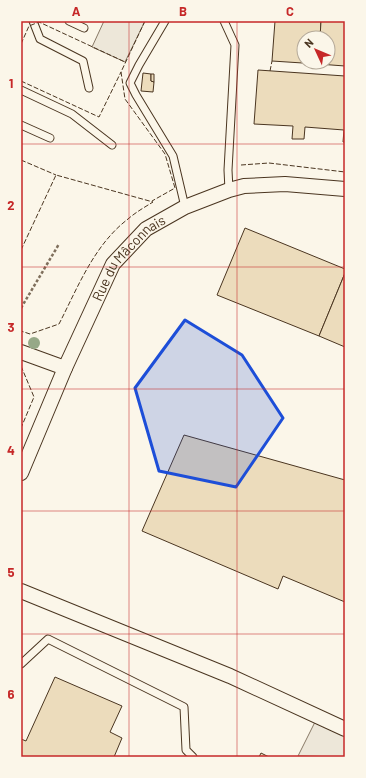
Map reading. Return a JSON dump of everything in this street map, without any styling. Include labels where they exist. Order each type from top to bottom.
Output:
[{"type":"street","name":"Rue du Mâconnais","points":[[21,473],[113,264],[146,229],[185,207],[229,190],[244,186],[285,184],[345,190]]},
{"type":"street","points":[[21,352],[66,368]]},
{"type":"street","points":[[21,591],[230,676],[345,729]]},
{"type":"lane","points":[[33,21],[40,39],[83,61],[89,88]]},
{"type":"lane","points":[[69,21],[84,28]]},
{"type":"lane","points":[[165,21],[130,83],[136,96],[173,156],[185,207]]},
{"type":"lane","points":[[224,21],[235,45],[228,170],[229,190]]},
{"type":"lane","points":[[21,90],[72,114],[112,145]]},
{"type":"lane","points":[[21,125],[50,138]]},
{"type":"lane","points":[[21,664],[48,639],[184,707],[186,750],[192,757]]},
{"type":"path","points":[[21,308],[59,244]]},
{"type":"highlighted area","points":[[185,320],[242,355],[283,418],[236,487],[159,471],[135,388]]},
{"type":"shaded area","points":[[104,21],[145,21],[125,62],[92,47]]},
{"type":"shaded area","points":[[315,722],[345,736],[345,757],[298,756]]},
{"type":"building","points":[[275,21],[321,21],[320,30],[296,30],[296,63],[272,61]]},
{"type":"building","points":[[321,21],[345,21],[345,66],[336,65],[336,30],[320,30]]},
{"type":"building","points":[[258,70],[345,76],[345,142],[343,142],[344,130],[305,127],[304,139],[292,139],[293,126],[254,124]]},
{"type":"building","points":[[143,73],[151,74],[151,81],[154,82],[153,92],[141,91]]},
{"type":"building","points":[[151,74],[154,74],[154,82],[151,81]]},
{"type":"building","points":[[245,228],[345,269],[345,273],[319,336],[217,295]]},
{"type":"building","points":[[345,273],[345,347],[319,336]]},
{"type":"building","points":[[184,435],[345,480],[345,602],[283,576],[278,589],[142,531]]},
{"type":"building","points":[[55,677],[122,706],[110,732],[122,738],[114,757],[21,757],[21,739],[26,741]]},
{"type":"building","points":[[261,753],[269,757],[259,757]]},
{"type":"fence","points":[[145,21],[121,72],[125,99],[165,154],[175,188],[152,201]]},
{"type":"fence","points":[[21,44],[29,26],[39,22],[125,62]]},
{"type":"fence","points":[[270,71],[272,61]]},
{"type":"fence","points":[[21,81],[99,117],[121,72]]},
{"type":"fence","points":[[21,160],[56,175]]},
{"type":"fence","points":[[241,165],[269,163],[345,172]]},
{"type":"fence","points":[[21,250],[56,175],[153,202],[131,216],[116,229],[106,241],[96,254],[80,281],[59,324],[30,334],[21,331]]},
{"type":"fence","points":[[21,366],[34,397],[21,428]]}]
